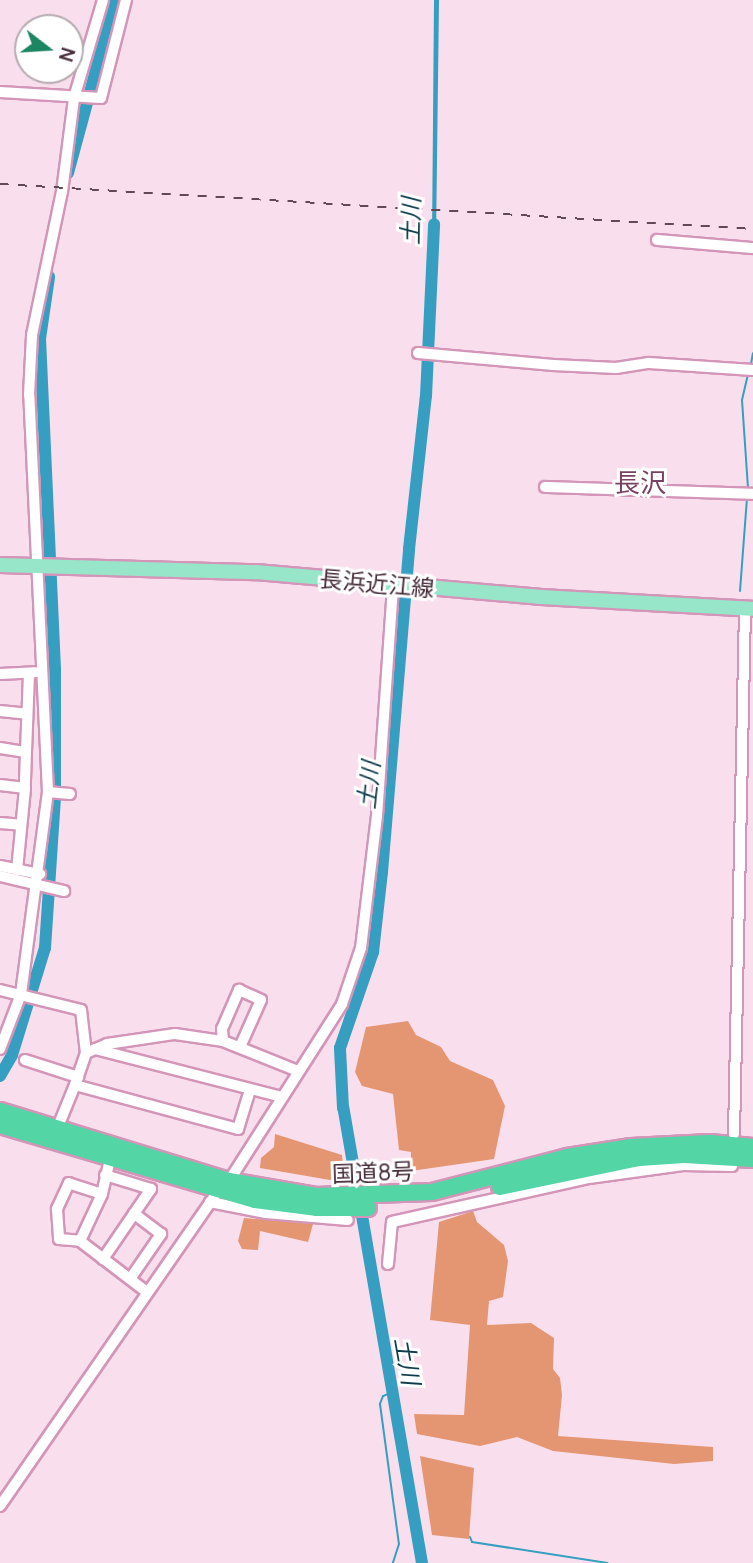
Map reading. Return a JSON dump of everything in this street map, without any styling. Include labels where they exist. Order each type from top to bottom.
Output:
[{"type":"highway","name":"国道8号","points":[[0,1111],[110,1158],[219,1191],[316,1202],[436,1202],[639,1158],[684,1155],[753,1159]]},
{"type":"highway","name":"国道8号","points":[[0,1125],[54,1135],[219,1191]]},
{"type":"highway","name":"国道8号","points":[[373,1203],[432,1192],[567,1157],[631,1147],[710,1143],[753,1147]]},
{"type":"main road","name":"長浜近江線","points":[[0,565],[256,572],[418,587],[749,609]]},
{"type":"street","points":[[0,1049],[5,1027],[22,995],[41,880],[48,792],[45,670],[29,395],[32,335],[62,192],[76,97],[103,0]]},
{"type":"street","points":[[0,92],[97,98],[125,0]]},
{"type":"street","points":[[657,240],[753,248]]},
{"type":"street","points":[[418,353],[566,366],[617,368],[649,363],[753,370]]},
{"type":"street","points":[[545,487],[753,494]]},
{"type":"street","points":[[0,1506],[219,1191],[342,1004],[361,948],[377,816],[395,585]]},
{"type":"street","points":[[734,1134],[748,793],[749,609]]},
{"type":"street","points":[[0,674],[45,670]]},
{"type":"street","points":[[17,870],[25,788],[29,673]]},
{"type":"street","points":[[0,711],[27,714]]},
{"type":"street","points":[[0,748],[26,752]]},
{"type":"street","points":[[0,785],[25,788]]},
{"type":"street","points":[[48,792],[70,794]]},
{"type":"street","points":[[0,823],[22,825]]},
{"type":"street","points":[[0,866],[17,870],[63,890]]},
{"type":"street","points":[[0,876],[41,880]]},
{"type":"street","points":[[223,1041],[222,1029],[239,989],[261,1000],[240,1046]]},
{"type":"street","points":[[0,990],[81,1010],[90,1051],[54,1135]]},
{"type":"street","points":[[90,1051],[175,1034],[240,1046],[298,1071]]},
{"type":"street","points":[[90,1051],[282,1097]]},
{"type":"street","points":[[25,1060],[77,1081],[237,1129],[250,1090]]},
{"type":"street","points":[[80,1241],[102,1194],[110,1158]]},
{"type":"street","points":[[388,1264],[392,1222],[589,1178],[683,1165],[732,1166]]},
{"type":"street","points":[[103,1259],[151,1189],[105,1175]]},
{"type":"street","points":[[102,1194],[69,1183],[57,1209],[59,1239],[80,1241],[147,1292]]},
{"type":"street","points":[[219,1191],[266,1213],[348,1220]]},
{"type":"street","points":[[130,1279],[161,1234],[134,1213]]},
{"type":"shaded area","points":[[408,1021],[416,1035],[441,1047],[450,1061],[493,1080],[505,1106],[494,1159],[411,1171],[411,1152],[399,1150],[393,1094],[362,1086],[355,1072],[366,1027]]},
{"type":"shaded area","points":[[275,1134],[342,1155],[344,1175],[330,1180],[260,1168],[261,1158],[274,1147]]},
{"type":"shaded area","points":[[473,1211],[477,1222],[504,1245],[508,1261],[503,1297],[489,1301],[487,1325],[531,1323],[554,1338],[553,1369],[560,1378],[562,1395],[558,1436],[713,1447],[713,1461],[674,1464],[553,1451],[517,1437],[480,1446],[417,1434],[414,1414],[464,1415],[470,1325],[430,1320],[439,1222]]},
{"type":"shaded area","points":[[244,1218],[313,1224],[308,1242],[260,1231],[258,1250],[242,1249],[238,1241]]},
{"type":"shaded area","points":[[420,1456],[474,1468],[469,1539],[432,1535]]},
{"type":"water","points":[[434,0],[439,0],[436,240],[432,240]]},
{"type":"waterway","points":[[68,173],[115,0]]},
{"type":"waterway","name":"土川","points":[[422,1563],[343,1108],[340,1048],[373,952],[409,549],[426,396],[434,224]]},
{"type":"waterway","points":[[0,1076],[12,1055],[45,948],[55,797],[55,669],[40,339],[49,277]]},
{"type":"waterway","points":[[751,364],[753,353]]},
{"type":"waterway","points":[[748,373],[742,400],[748,488]]},
{"type":"waterway","points":[[740,591],[747,497]]},
{"type":"waterway","points":[[393,1392],[383,1396],[380,1404],[399,1544],[393,1563]]},
{"type":"waterway","points":[[470,1537],[472,1542],[607,1563]]},
{"type":"railway","points":[[0,184],[753,229]]},
{"type":"district","name":"長沢","points":[[640,483]]}]
